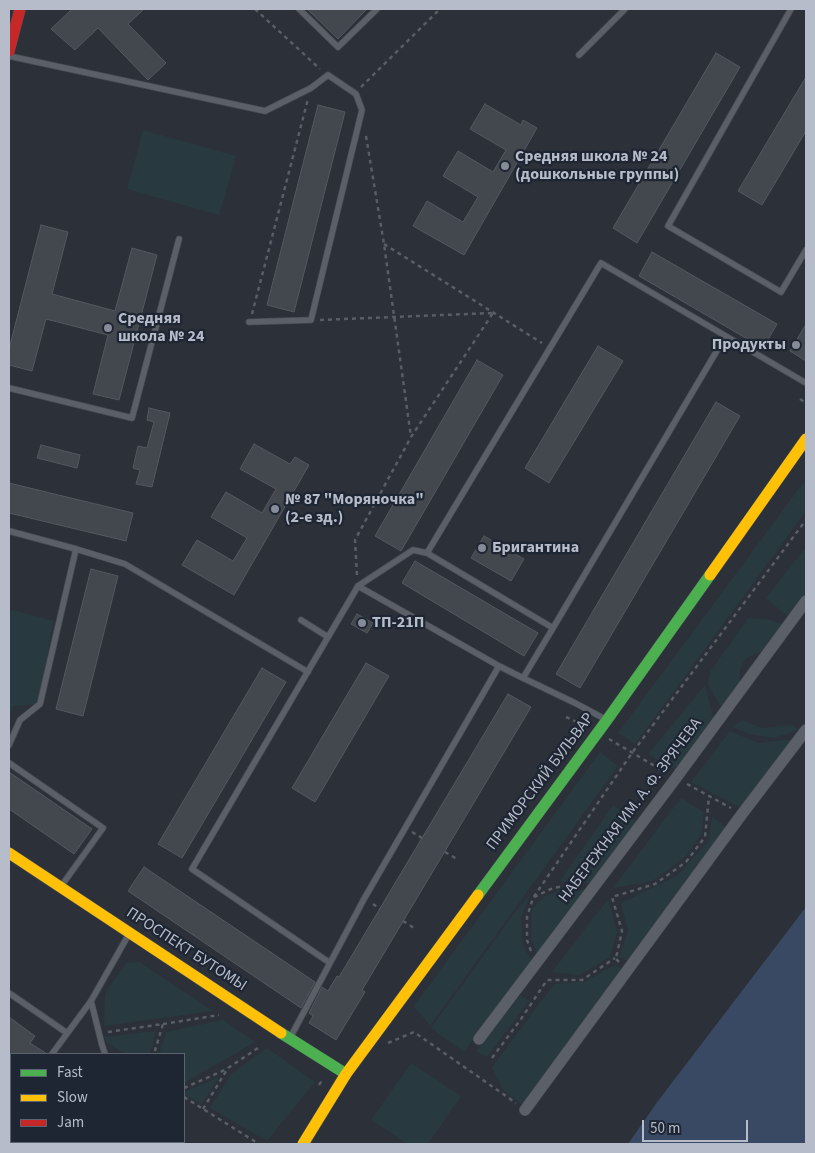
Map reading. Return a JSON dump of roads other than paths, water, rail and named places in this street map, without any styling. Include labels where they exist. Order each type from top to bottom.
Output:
[{"type":"street","points":[[9,51],[20,9]]},
{"type":"street","name":"ПРИМОРСКИЙ БУЛЬВАР","points":[[303,1144],[346,1074],[607,720],[806,439]]},
{"type":"street","name":"НАБЕРЕЖНАЯ ИМ. А. Ф. ЗРЯЧЕВА","points":[[479,1039],[676,778],[806,601]]},
{"type":"street","points":[[525,1110],[742,814],[806,730]]},
{"type":"street","name":"ПРОСПЕКТ БУТОМЫ","points":[[9,853],[331,1066],[346,1074]]},
{"type":"lane","points":[[299,9],[338,47],[377,9]]},
{"type":"lane","points":[[580,55],[625,9]]},
{"type":"lane","points":[[791,9],[668,226],[781,292],[806,250]]},
{"type":"lane","points":[[9,56],[265,111],[311,88],[328,76],[356,94],[362,110],[311,320],[250,322]]},
{"type":"lane","points":[[9,388],[132,418],[179,239]]},
{"type":"lane","points":[[427,553],[601,263],[806,383]]},
{"type":"lane","points":[[523,678],[725,336]]},
{"type":"lane","points":[[9,531],[125,564],[308,672]]},
{"type":"lane","points":[[9,745],[20,720],[40,704],[76,549]]},
{"type":"lane","points":[[330,963],[192,868],[358,586],[413,550],[427,553],[553,628]]},
{"type":"lane","points":[[358,586],[499,666],[575,702],[607,720]]},
{"type":"lane","points":[[301,620],[328,637]]},
{"type":"lane","points":[[290,1038],[364,899],[499,666]]},
{"type":"lane","points":[[9,763],[103,828],[60,887]]},
{"type":"lane","points":[[53,1053],[91,1001],[130,933]]},
{"type":"lane","points":[[9,994],[67,1033]]},
{"type":"lane","points":[[91,1001],[105,1053]]},
{"type":"water","points":[[806,907],[806,1144],[628,1144],[658,1101]]},
{"type":"place","name":"Средняя школа № 24 (дошкольные группы)","points":[[505,166]]},
{"type":"place","name":"Средняя школа № 24","points":[[108,328]]},
{"type":"place","name":"Продукты","points":[[796,345]]},
{"type":"place","name":"№ 87 \"Моряночка\" (2-е зд.)","points":[[275,509]]},
{"type":"place","name":"Бригантина","points":[[482,548]]},
{"type":"place","name":"ТП-21П","points":[[362,623]]}]
